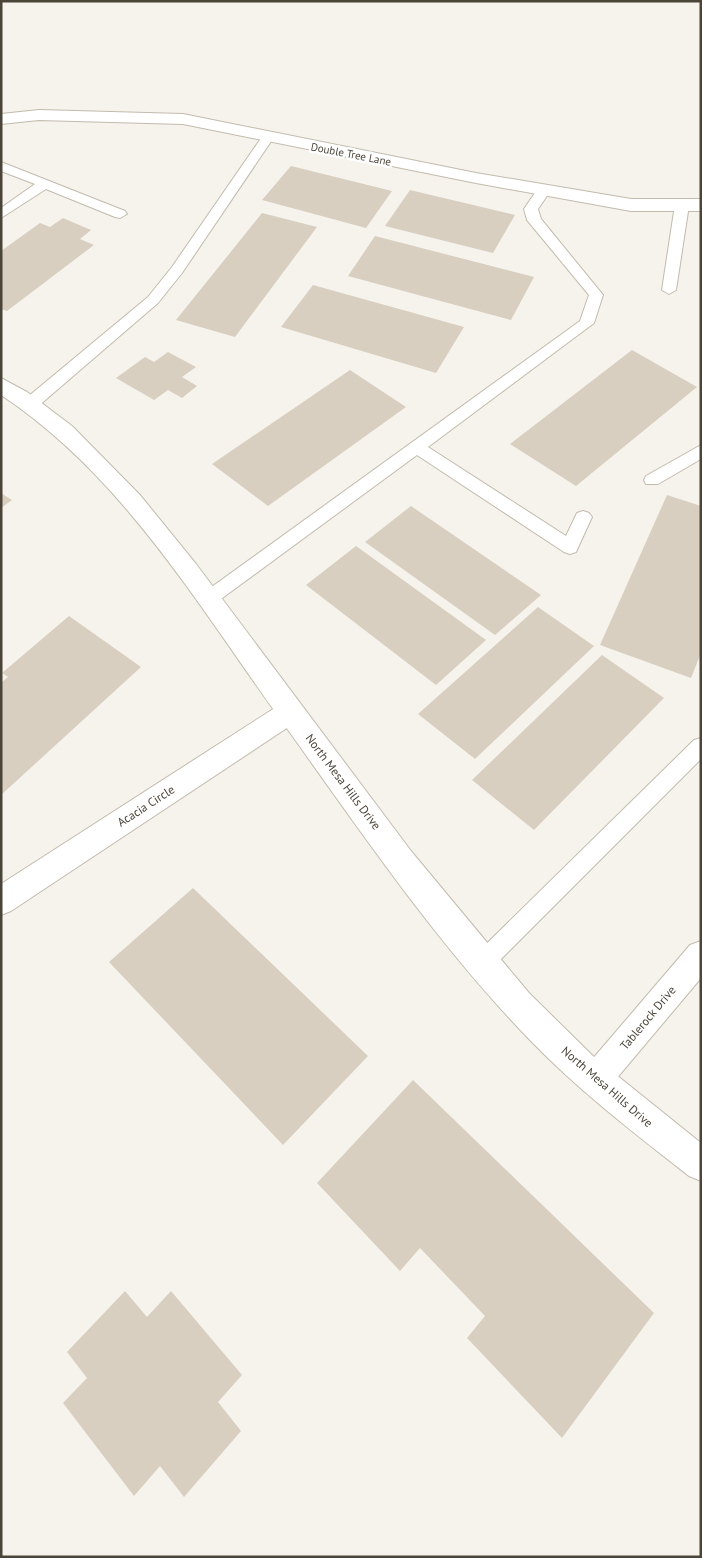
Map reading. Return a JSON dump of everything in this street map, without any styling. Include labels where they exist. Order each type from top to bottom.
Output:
[{"type":"street","name":"Double Tree Lane","points":[[1,119],[38,114],[183,119],[544,190],[631,205],[701,205]]},
{"type":"street","name":"North Mesa Hills Drive","points":[[1,385],[30,404],[74,439],[112,478],[208,599],[290,712],[482,962],[519,1006],[595,1080],[701,1164]]},
{"type":"street","name":"Acacia Circle","points":[[1,901],[290,712]]},
{"type":"street","name":"Tablerock Drive","points":[[595,1080],[701,955]]},
{"type":"lane","points":[[30,404],[153,300],[177,270],[268,137]]},
{"type":"lane","points":[[1,166],[120,214]]},
{"type":"lane","points":[[1,214],[44,184]]},
{"type":"lane","points":[[208,599],[587,323],[596,295],[534,220],[531,209],[544,190]]},
{"type":"lane","points":[[669,290],[682,205]]},
{"type":"lane","points":[[417,447],[570,547],[583,517]]},
{"type":"lane","points":[[652,480],[701,452]]},
{"type":"lane","points":[[482,962],[701,746]]},
{"type":"building","points":[[291,166],[392,191],[366,228],[262,200]]},
{"type":"building","points":[[410,190],[515,215],[493,253],[385,226]]},
{"type":"building","points":[[262,213],[317,227],[235,337],[176,320]]},
{"type":"building","points":[[63,218],[91,230],[80,239],[94,245],[7,311],[1,309],[1,251],[40,223],[50,227]]},
{"type":"building","points":[[375,236],[534,277],[511,320],[348,276]]},
{"type":"building","points":[[313,285],[464,327],[436,373],[281,327]]},
{"type":"building","points":[[632,350],[697,387],[576,486],[510,444]]},
{"type":"building","points":[[168,352],[196,367],[182,377],[197,386],[182,398],[168,390],[154,400],[116,378],[145,357],[154,362]]},
{"type":"building","points":[[350,370],[406,407],[268,506],[212,464]]},
{"type":"building","points":[[1,493],[12,500],[1,508]]},
{"type":"building","points":[[667,495],[701,506],[701,653],[691,678],[600,645]]},
{"type":"building","points":[[411,506],[541,595],[495,635],[365,542]]},
{"type":"building","points":[[356,546],[486,640],[436,685],[306,585]]},
{"type":"building","points":[[538,607],[594,646],[475,759],[418,714]]},
{"type":"building","points":[[69,616],[141,667],[1,795],[1,683],[8,677],[2,673]]},
{"type":"building","points":[[602,655],[664,698],[534,830],[472,780]]},
{"type":"building","points":[[193,888],[368,1056],[283,1145],[109,962]]},
{"type":"building","points":[[413,1080],[654,1313],[562,1438],[467,1338],[485,1316],[420,1248],[400,1271],[317,1183]]},
{"type":"building","points":[[125,1291],[147,1317],[171,1291],[242,1375],[218,1402],[241,1431],[184,1497],[160,1466],[134,1496],[63,1403],[87,1378],[67,1352]]}]
